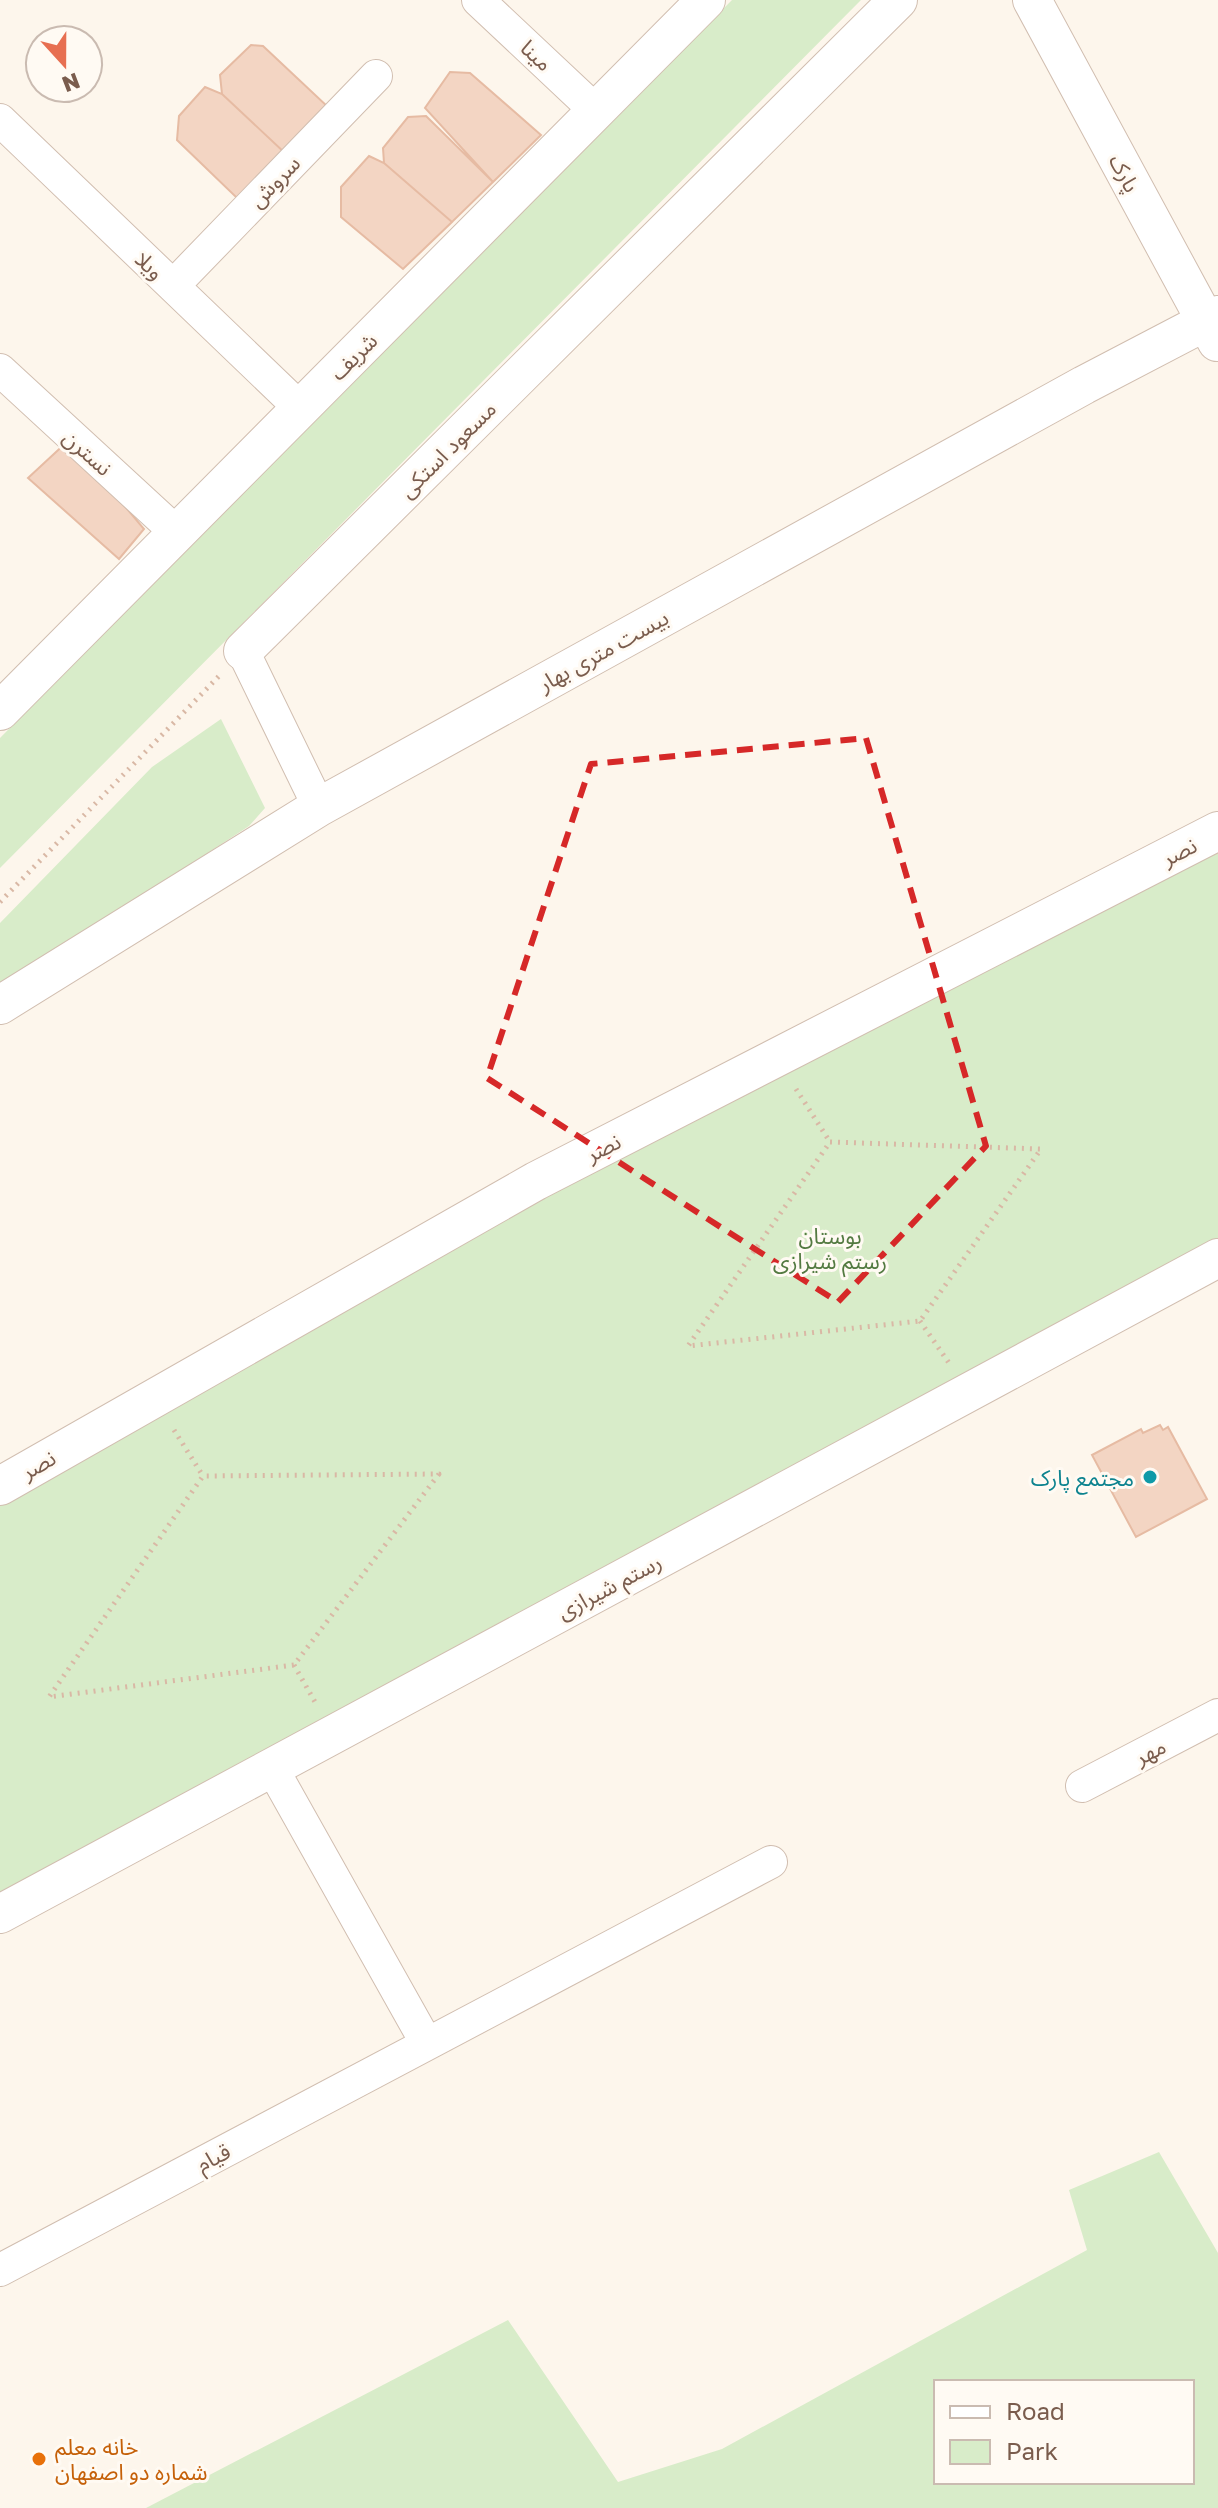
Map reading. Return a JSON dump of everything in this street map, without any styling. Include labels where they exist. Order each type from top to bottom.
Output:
[{"type":"street","name":"مینا","points":[[478,0],[596,111]]},
{"type":"street","name":"شریف","points":[[0,711],[706,0]]},
{"type":"street","name":"مسعود استکی","points":[[243,651],[898,0]]},
{"type":"street","name":"پارک","points":[[1032,0],[1214,327]]},
{"type":"street","name":"سروش","points":[[173,286],[376,76]]},
{"type":"street","name":"ویلا","points":[[0,120],[301,409]]},
{"type":"street","name":"بیست متری بهار","points":[[0,1005],[319,807],[1070,392],[1214,327]]},
{"type":"street","name":"نسترن","points":[[0,370],[177,533]]},
{"type":"street","points":[[243,651],[319,807]]},
{"type":"street","name":"نصر","points":[[0,1486],[536,1181],[1218,831]]},
{"type":"street","name":"رستم شیرازی","points":[[0,1914],[1218,1258]]},
{"type":"street","name":"مهر","points":[[1082,1786],[1218,1715]]},
{"type":"street","points":[[272,1768],[427,2044]]},
{"type":"street","name":"قیام","points":[[0,2270],[771,1862]]},
{"type":"path","points":[[0,902],[243,651]]},
{"type":"path","points":[[776,1058],[830,1142]]},
{"type":"path","points":[[830,1142],[1041,1149],[920,1321],[688,1346],[830,1142]]},
{"type":"path","points":[[920,1321],[969,1392]]},
{"type":"path","points":[[154,1398],[203,1476]]},
{"type":"path","points":[[439,1474],[294,1665],[49,1697],[203,1476],[439,1474]]},
{"type":"highlighted area","points":[[866,738],[986,1146],[838,1302],[487,1078],[591,764]]},
{"type":"green space","points":[[732,0],[861,0],[0,868],[0,738]]},
{"type":"green space","points":[[221,719],[265,808],[249,826],[0,989],[0,923],[152,767]]},
{"type":"green space","name":"بوستان رستم شیرازی","points":[[1218,831],[1218,1258],[0,1916],[0,1486]]},
{"type":"green space","points":[[1159,2152],[1218,2253],[1218,2508],[146,2508],[508,2320],[618,2482],[722,2449],[1087,2250],[1069,2190]]},
{"type":"building","points":[[251,45],[263,46],[328,107],[286,154],[222,94],[220,75]]},
{"type":"building","points":[[450,72],[470,73],[541,135],[493,182],[425,108]]},
{"type":"building","points":[[205,87],[222,94],[286,154],[237,198],[177,140],[179,116]]},
{"type":"building","points":[[426,116],[493,182],[452,222],[384,163],[383,148],[408,117]]},
{"type":"building","points":[[369,156],[384,163],[452,222],[403,269],[341,217],[341,187]]},
{"type":"building","points":[[69,440],[144,529],[119,559],[28,478]]},
{"type":"building","name":"مجتمع پارک","points":[[1160,1425],[1163,1430],[1168,1427],[1207,1499],[1136,1537],[1092,1455],[1141,1429],[1143,1433]]},
{"type":"place","name":"مجتمع پارک","points":[[1150,1477]]},
{"type":"place","name":"خانه معلم شماره دو اصفهان","points":[[39,2459]]}]
